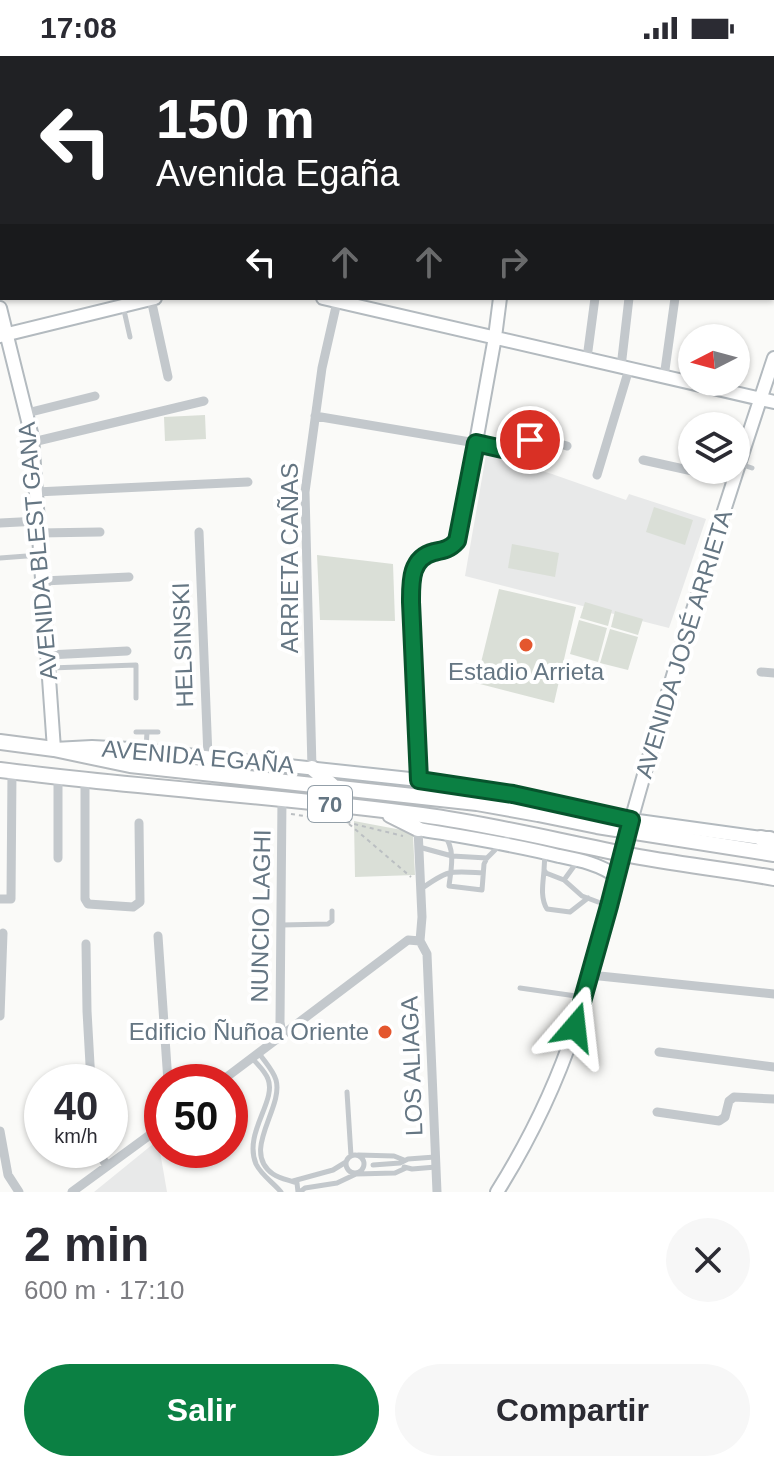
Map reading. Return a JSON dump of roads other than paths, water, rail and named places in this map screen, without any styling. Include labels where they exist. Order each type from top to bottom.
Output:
[{"type":"main road","name":"AVENIDA EGAÑA","points":[[0,742],[54,749]]},
{"type":"main road","points":[[35,774],[48,765],[54,749]]},
{"type":"main road","name":"70","points":[[54,749],[130,765],[477,803],[629,826],[774,854]]},
{"type":"main road","points":[[312,768],[336,788]]},
{"type":"main road","name":"70","points":[[6,771],[282,806],[379,809],[515,830],[622,853],[774,878]]},
{"type":"main road","points":[[379,809],[419,839]]},
{"type":"street","points":[[3,336],[142,300]]},
{"type":"street","points":[[145,300],[168,377]]},
{"type":"street","points":[[330,300],[774,402]]},
{"type":"street","points":[[419,780],[411,602],[413,573],[420,558],[449,548],[457,541],[500,300]]},
{"type":"street","points":[[587,358],[595,300]]},
{"type":"street","points":[[597,475],[625,368],[629,300]]},
{"type":"street","points":[[664,377],[675,300]]},
{"type":"street","name":"ARRIETA CAÑAS","points":[[312,768],[305,503],[325,350],[337,302]]},
{"type":"street","name":"AVENIDA BLEST GANA","points":[[0,308],[3,336],[33,442],[54,749]]},
{"type":"street","name":"AVENIDA JOSÉ ARRIETA","points":[[750,430],[774,358]]},
{"type":"street","points":[[27,413],[95,396]]},
{"type":"street","points":[[33,442],[204,401]]},
{"type":"street","points":[[315,416],[520,453],[536,437],[567,446]]},
{"type":"street","name":"AVENIDA JOSÉ ARRIETA","points":[[643,460],[678,468]]},
{"type":"street","points":[[36,492],[248,482]]},
{"type":"street","name":"AVENIDA JOSÉ ARRIETA","points":[[497,1192],[525,1144],[570,1042],[667,693],[732,484]]},
{"type":"street","points":[[0,523],[100,532]]},
{"type":"street","name":"HELSINSKI","points":[[199,532],[208,757]]},
{"type":"street","points":[[43,581],[129,577]]},
{"type":"street","points":[[48,662],[127,651]]},
{"type":"street","points":[[761,672],[774,673]]},
{"type":"street","name":"AVENIDA EGAÑA","points":[[54,749],[92,747],[146,750],[419,780],[513,794],[629,826],[770,839]]},
{"type":"street","points":[[0,899],[11,899],[6,771]]},
{"type":"street","points":[[58,778],[58,858]]},
{"type":"street","points":[[85,780],[85,899],[88,904],[133,907],[140,902],[139,823]]},
{"type":"street","name":"NUNCIO LAGHI","points":[[282,806],[282,1035]]},
{"type":"street","points":[[419,839],[442,833],[502,843],[578,860],[601,867],[617,877]]},
{"type":"street","name":"LOS ALIAGA","points":[[419,839],[420,941],[427,954],[437,1192]]},
{"type":"street","points":[[0,1016],[3,933]]},
{"type":"street","points":[[158,936],[167,1064]]},
{"type":"street","points":[[244,1064],[408,940],[420,941]]},
{"type":"street","points":[[86,944],[90,1064]]},
{"type":"street","points":[[590,975],[774,994]]},
{"type":"street","points":[[659,1052],[774,1067]]},
{"type":"street","points":[[657,1112],[719,1121],[725,1117],[729,1101],[734,1097],[774,1099]]},
{"type":"street","points":[[0,1131],[5,1178],[19,1192]]},
{"type":"street","points":[[72,1192],[104,1168]]},
{"type":"lane","points":[[123,306],[130,337]]},
{"type":"lane","points":[[0,558],[41,555]]},
{"type":"lane","points":[[48,662],[136,665],[136,698]]},
{"type":"lane","points":[[136,732],[158,732]]},
{"type":"lane","points":[[146,750],[147,732]]},
{"type":"lane","points":[[442,833],[449,842],[452,856],[449,886],[482,890],[487,858],[515,830]]},
{"type":"lane","points":[[419,839],[452,856],[487,858]]},
{"type":"lane","points":[[545,852],[543,896],[547,909],[570,912],[588,898]]},
{"type":"lane","points":[[564,880],[578,860]]},
{"type":"lane","points":[[544,870],[549,876],[564,880],[578,893],[609,906]]},
{"type":"lane","points":[[421,887],[451,871],[483,873]]},
{"type":"lane","points":[[281,925],[328,924],[332,921],[332,911]]},
{"type":"lane","points":[[520,988],[584,997]]},
{"type":"lane","points":[[255,1056],[275,1076],[277,1084],[262,1137],[262,1156],[272,1173],[292,1181],[299,1192],[305,1188],[337,1183],[363,1170],[364,1160],[352,1158]]},
{"type":"lane","points":[[255,1056],[270,1083],[253,1139],[253,1151],[257,1166],[282,1192]]},
{"type":"lane","points":[[347,1092],[352,1158],[347,1169],[356,1174],[395,1173],[436,1162]]},
{"type":"lane","points":[[282,1192],[283,1184],[333,1170],[352,1158],[394,1156],[406,1168]]},
{"type":"lane","points":[[373,1165],[436,1162]]},
{"type":"place","name":"Estadio Arrieta","points":[[526,645]]},
{"type":"place","name":"Edificio Ñuñoa Oriente","points":[[385,1032]]}]
